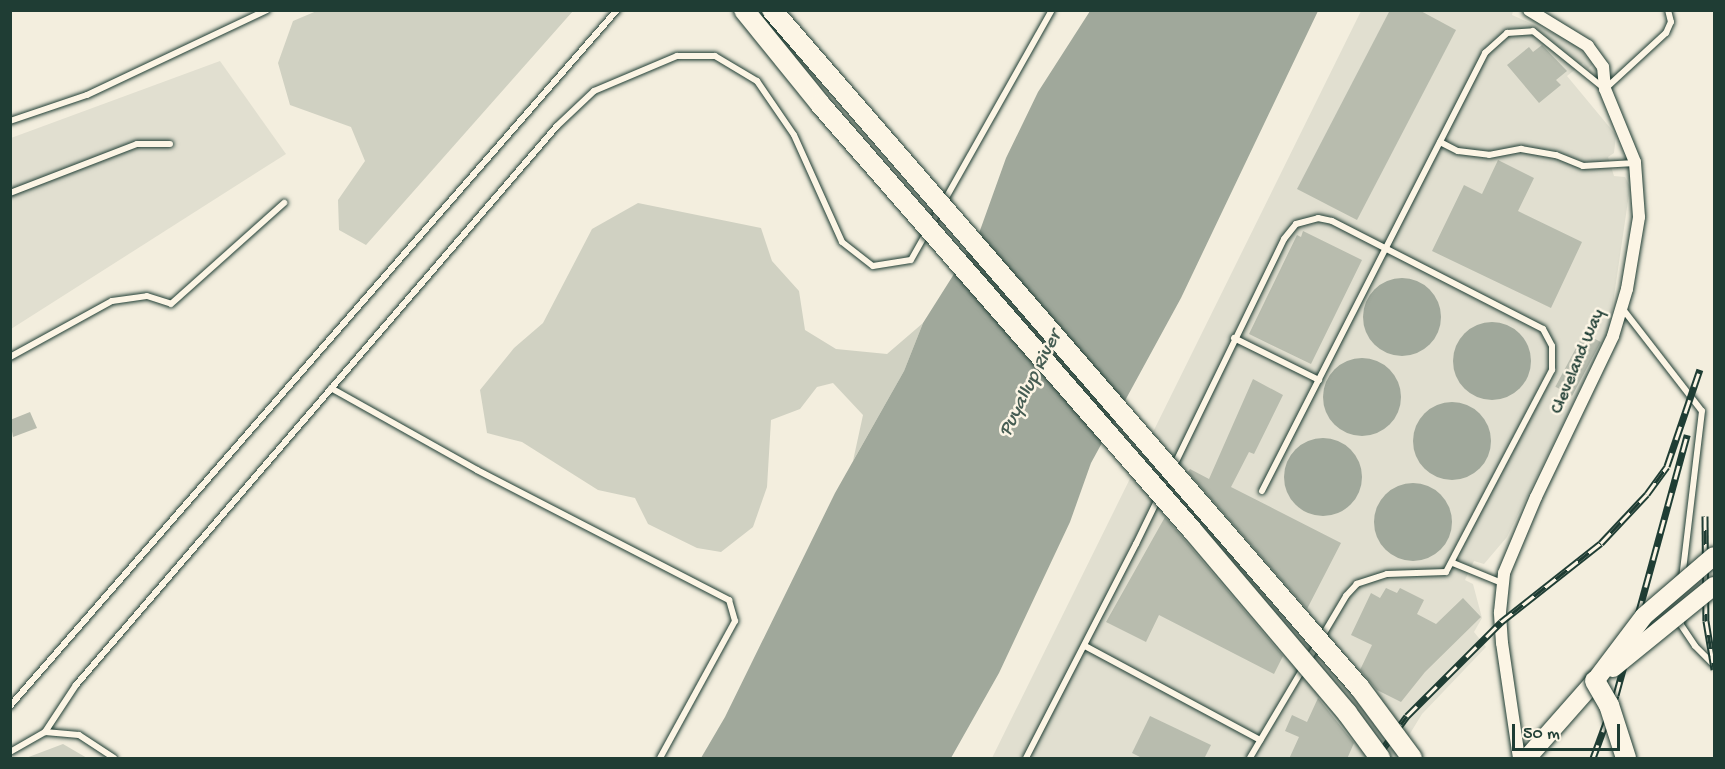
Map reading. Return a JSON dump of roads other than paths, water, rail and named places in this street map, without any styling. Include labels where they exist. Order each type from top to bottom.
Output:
[{"type":"highway","points":[[744,10],[828,112],[1192,530],[1347,713],[1380,759]]},
{"type":"highway","points":[[772,10],[1359,688],[1412,759]]},
{"type":"highway","points":[[1595,681],[1609,705],[1626,759]]},
{"type":"main road","points":[[1527,759],[1595,681],[1644,616],[1714,556]]},
{"type":"main road","points":[[1595,681],[1714,586]]},
{"type":"street","name":"Cleveland Way","points":[[1519,759],[1502,643],[1502,583],[1515,542],[1613,336],[1622,308],[1639,217],[1635,162],[1605,89],[1603,67],[1588,46],[1529,10]]},
{"type":"lane","points":[[10,121],[87,94],[267,10]]},
{"type":"lane","points":[[10,706],[617,10]]},
{"type":"lane","points":[[10,752],[45,732],[76,685],[556,126],[594,90],[677,56],[715,56],[757,81],[794,135],[842,242],[873,266],[911,260],[1052,10]]},
{"type":"lane","points":[[1262,491],[1485,53],[1507,33],[1533,31],[1605,89],[1666,33],[1671,22],[1668,10]]},
{"type":"lane","points":[[1440,142],[1458,152],[1489,154],[1521,149],[1556,155],[1583,166],[1635,162]]},
{"type":"lane","points":[[10,193],[137,144],[170,144]]},
{"type":"lane","points":[[10,357],[112,301],[147,296],[171,304],[284,202]]},
{"type":"lane","points":[[1026,759],[1085,645],[1284,239],[1296,224],[1318,218],[1332,221],[1543,329],[1552,346],[1552,370],[1453,563],[1446,572],[1387,574],[1357,584],[1346,596],[1250,759]]},
{"type":"lane","points":[[1622,308],[1702,411],[1682,562],[1682,594]]},
{"type":"lane","points":[[1234,338],[1318,380]]},
{"type":"lane","points":[[331,388],[477,470],[729,600],[735,621],[660,759]]},
{"type":"lane","points":[[1453,563],[1502,583]]},
{"type":"lane","points":[[1682,604],[1681,625],[1714,665]]},
{"type":"lane","points":[[1085,645],[1260,740]]},
{"type":"lane","points":[[45,732],[79,735],[114,759]]},
{"type":"water","name":"Puyallup River","points":[[1090,11],[1318,11],[1181,298],[1091,463],[1070,522],[999,673],[951,758],[701,758],[725,717],[835,493],[904,371],[923,323],[978,236],[1006,158],[1038,92]]},
{"type":"water","points":[[1394,278],[1410,278],[1424,284],[1435,295],[1441,309],[1441,325],[1435,339],[1424,350],[1410,356],[1394,356],[1380,350],[1369,339],[1363,325],[1363,309],[1369,295],[1380,284]]},
{"type":"water","points":[[1484,322],[1500,322],[1514,328],[1525,339],[1531,353],[1531,369],[1525,383],[1514,394],[1500,400],[1484,400],[1470,394],[1459,383],[1453,369],[1453,353],[1459,339],[1470,328]]},
{"type":"water","points":[[1354,358],[1370,358],[1384,364],[1395,375],[1401,389],[1401,405],[1395,419],[1384,430],[1370,436],[1354,436],[1340,430],[1329,419],[1323,405],[1323,389],[1329,375],[1340,364]]},
{"type":"water","points":[[1444,402],[1460,402],[1474,408],[1485,419],[1491,433],[1491,449],[1485,463],[1474,474],[1460,480],[1444,480],[1430,474],[1419,463],[1413,449],[1413,433],[1419,419],[1430,408]]},
{"type":"water","points":[[1315,438],[1331,438],[1345,444],[1356,455],[1362,469],[1362,485],[1356,499],[1345,510],[1331,516],[1315,516],[1301,510],[1290,499],[1284,485],[1284,469],[1290,455],[1301,444]]},
{"type":"water","points":[[1405,483],[1421,483],[1435,489],[1446,500],[1452,514],[1452,530],[1446,544],[1435,555],[1421,561],[1405,561],[1391,555],[1380,544],[1374,530],[1374,514],[1380,500],[1391,489]]},
{"type":"railway","points":[[1376,758],[1407,716],[1501,622],[1601,543],[1647,494],[1667,466],[1700,369]]},
{"type":"railway","points":[[1593,758],[1616,695],[1687,435]]},
{"type":"railway","points":[[1705,516],[1706,621],[1714,669]]}]
